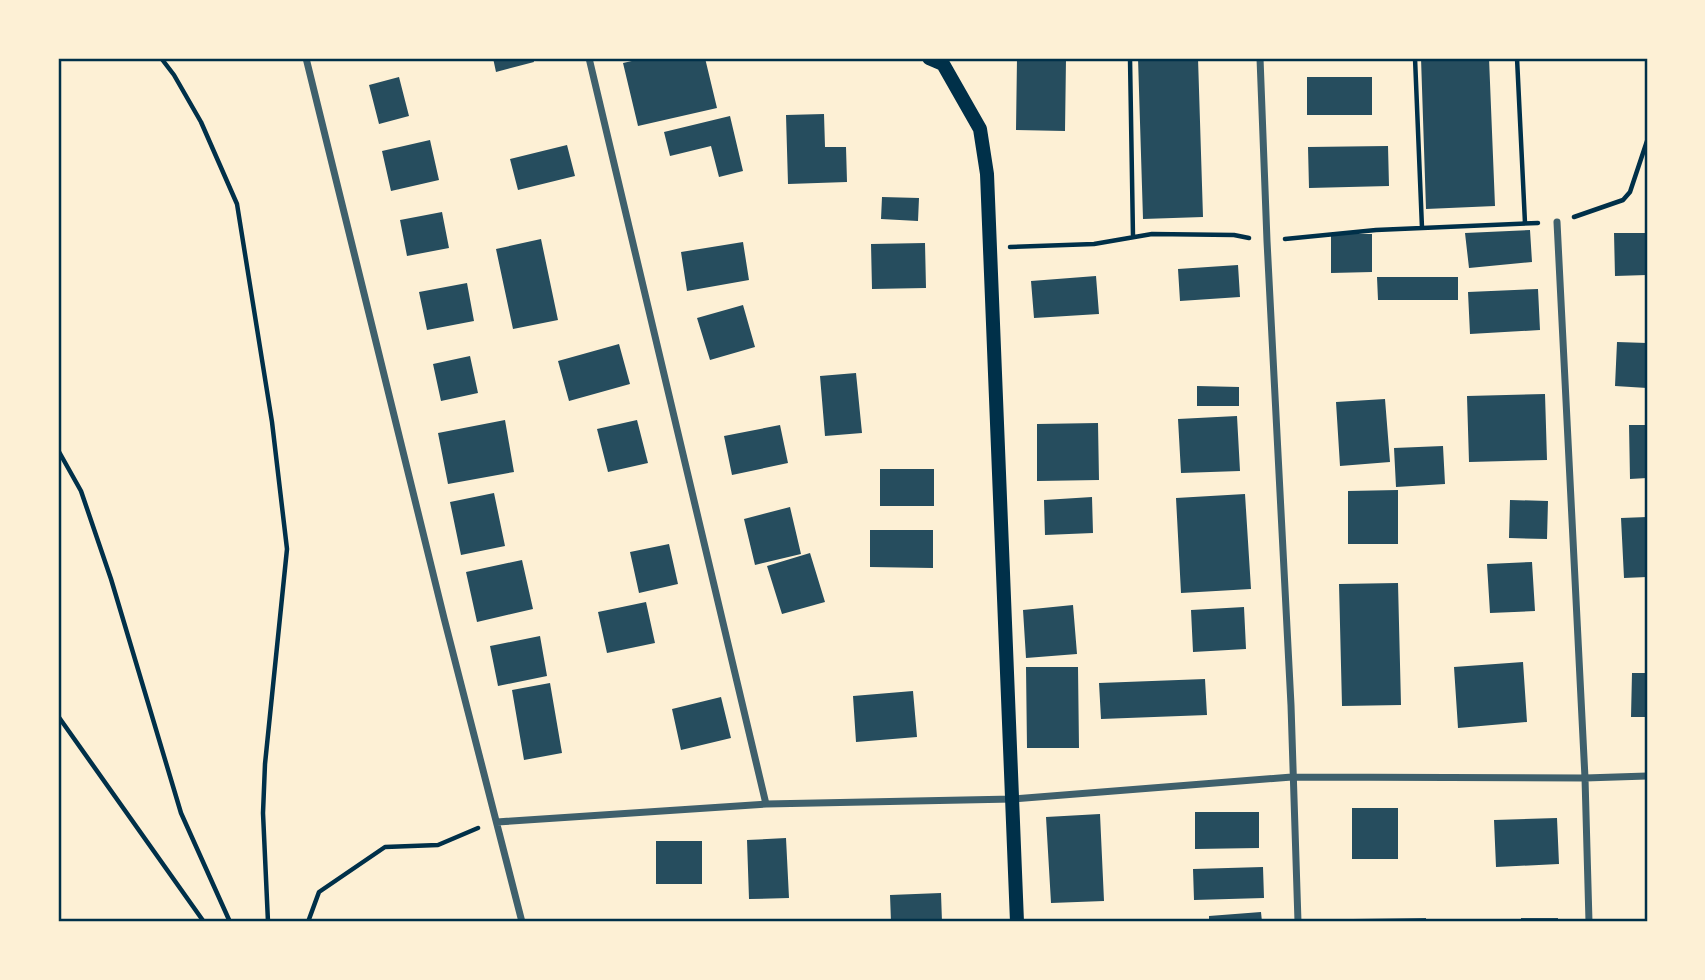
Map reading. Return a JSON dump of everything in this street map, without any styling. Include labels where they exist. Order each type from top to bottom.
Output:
[{"type":"main road","points":[[929,58],[945,61],[980,129],[987,174],[1017,922]]},
{"type":"street","points":[[306,58],[522,922]]},
{"type":"street","points":[[589,58],[765,804]]},
{"type":"street","points":[[1260,58],[1292,705],[1298,922]]},
{"type":"street","points":[[1558,222],[1585,778],[1589,922]]},
{"type":"street","points":[[497,822],[765,804],[1013,799],[1292,777],[1647,776]]},
{"type":"path","points":[[161,58],[201,122],[237,204],[272,422],[286,549],[265,764],[263,813],[268,922]]},
{"type":"path","points":[[1129,58],[1133,237]]},
{"type":"path","points":[[1415,58],[1422,228]]},
{"type":"path","points":[[1517,58],[1525,223]]},
{"type":"path","points":[[1025,247],[1094,244],[1152,234],[1234,235],[1267,241],[1311,235],[1558,222],[1623,200],[1630,192],[1647,141]]},
{"type":"path","points":[[58,450],[81,491],[181,813],[230,922]]},
{"type":"path","points":[[58,716],[204,922]]},
{"type":"path","points":[[308,922],[319,892],[386,847],[438,845],[497,822]]},
{"type":"building","points":[[493,58],[533,58],[534,62],[496,72]]},
{"type":"building","points":[[645,58],[705,58],[717,108],[638,126],[623,63]]},
{"type":"building","points":[[1017,58],[1066,59],[1065,131],[1016,130]]},
{"type":"building","points":[[1138,58],[1198,58],[1203,217],[1143,219]]},
{"type":"building","points":[[1421,58],[1489,58],[1495,206],[1426,209]]},
{"type":"building","points":[[399,77],[409,116],[379,124],[369,85]]},
{"type":"building","points":[[1307,77],[1372,77],[1372,115],[1307,115]]},
{"type":"building","points":[[824,114],[825,147],[846,147],[847,182],[788,184],[786,115]]},
{"type":"building","points":[[730,116],[743,171],[719,177],[711,146],[670,156],[664,132]]},
{"type":"building","points":[[430,140],[439,180],[391,191],[382,151]]},
{"type":"building","points":[[567,145],[575,176],[518,190],[510,159]]},
{"type":"building","points":[[1388,146],[1389,186],[1309,188],[1308,147]]},
{"type":"building","points":[[882,197],[919,198],[918,221],[881,219]]},
{"type":"building","points":[[442,212],[449,248],[407,256],[400,220]]},
{"type":"building","points":[[1530,230],[1532,262],[1469,268],[1465,233]]},
{"type":"building","points":[[1614,233],[1647,233],[1647,275],[1615,276]]},
{"type":"building","points":[[1331,234],[1372,234],[1372,272],[1331,273]]},
{"type":"building","points":[[541,239],[558,320],[513,329],[496,249]]},
{"type":"building","points":[[743,242],[749,280],[687,291],[681,252]]},
{"type":"building","points":[[925,243],[926,288],[872,289],[871,244]]},
{"type":"building","points":[[1238,265],[1240,297],[1180,301],[1178,269]]},
{"type":"building","points":[[1096,276],[1099,314],[1034,318],[1031,281]]},
{"type":"building","points":[[1377,277],[1458,277],[1458,300],[1378,300]]},
{"type":"building","points":[[467,283],[474,321],[427,330],[419,292]]},
{"type":"building","points":[[1538,289],[1540,330],[1470,334],[1468,292]]},
{"type":"building","points":[[743,305],[755,347],[710,360],[697,318]]},
{"type":"building","points":[[1617,342],[1647,343],[1647,388],[1615,386]]},
{"type":"building","points":[[619,344],[630,384],[569,401],[558,361]]},
{"type":"building","points":[[470,356],[478,393],[441,401],[433,364]]},
{"type":"building","points":[[856,373],[862,433],[825,436],[820,376]]},
{"type":"building","points":[[1197,386],[1239,387],[1239,406],[1197,406]]},
{"type":"building","points":[[1545,394],[1547,460],[1469,462],[1467,396]]},
{"type":"building","points":[[1385,399],[1390,462],[1340,466],[1336,402]]},
{"type":"building","points":[[1237,416],[1240,471],[1181,473],[1178,419]]},
{"type":"building","points":[[505,420],[514,472],[448,484],[438,433]]},
{"type":"building","points":[[637,420],[648,463],[608,472],[597,429]]},
{"type":"building","points":[[1098,423],[1099,480],[1037,481],[1037,424]]},
{"type":"building","points":[[780,425],[788,463],[732,475],[724,436]]},
{"type":"building","points":[[1629,425],[1647,425],[1647,478],[1630,479]]},
{"type":"building","points":[[1443,446],[1445,484],[1396,487],[1394,448]]},
{"type":"building","points":[[880,469],[934,469],[934,506],[880,506]]},
{"type":"building","points":[[1398,490],[1398,544],[1348,544],[1348,491]]},
{"type":"building","points":[[494,493],[505,546],[461,555],[450,502]]},
{"type":"building","points":[[1245,494],[1251,589],[1181,593],[1176,498]]},
{"type":"building","points":[[1092,497],[1093,533],[1045,535],[1044,500]]},
{"type":"building","points":[[1510,500],[1548,501],[1547,539],[1509,538]]},
{"type":"building","points":[[790,507],[801,554],[755,565],[744,519]]},
{"type":"building","points":[[1647,517],[1647,577],[1624,578],[1621,518]]},
{"type":"building","points":[[870,530],[933,530],[933,568],[870,567]]},
{"type":"building","points":[[669,544],[678,584],[639,593],[630,552]]},
{"type":"building","points":[[810,553],[825,602],[782,614],[767,566]]},
{"type":"building","points":[[522,560],[533,609],[477,622],[466,572]]},
{"type":"building","points":[[1532,562],[1535,611],[1490,613],[1487,564]]},
{"type":"building","points":[[1398,583],[1401,705],[1342,706],[1339,584]]},
{"type":"building","points":[[646,602],[655,643],[607,653],[598,612]]},
{"type":"building","points":[[1073,605],[1077,654],[1026,658],[1023,610]]},
{"type":"building","points":[[1244,607],[1246,649],[1193,652],[1191,610]]},
{"type":"building","points":[[540,636],[547,676],[498,686],[490,646]]},
{"type":"building","points":[[1523,662],[1527,722],[1458,728],[1454,667]]},
{"type":"building","points":[[1026,667],[1078,667],[1079,748],[1027,748]]},
{"type":"building","points":[[1632,673],[1647,673],[1647,717],[1631,717]]},
{"type":"building","points":[[1205,679],[1207,715],[1101,719],[1099,683]]},
{"type":"building","points":[[550,683],[562,753],[524,760],[512,690]]},
{"type":"building","points":[[913,691],[917,737],[856,742],[853,696]]},
{"type":"building","points":[[721,697],[731,738],[681,750],[672,709]]},
{"type":"building","points":[[1352,808],[1398,808],[1398,859],[1352,859]]},
{"type":"building","points":[[1195,812],[1259,812],[1259,848],[1195,849]]},
{"type":"building","points":[[1100,814],[1104,901],[1051,903],[1046,817]]},
{"type":"building","points":[[1557,818],[1559,864],[1496,867],[1494,820]]},
{"type":"building","points":[[786,838],[789,898],[749,899],[747,840]]},
{"type":"building","points":[[656,841],[702,841],[702,884],[656,884]]},
{"type":"building","points":[[1263,867],[1264,898],[1194,900],[1193,869]]},
{"type":"building","points":[[941,893],[942,922],[891,922],[890,895]]},
{"type":"building","points":[[1261,912],[1262,922],[1209,922],[1209,916]]},
{"type":"building","points":[[1426,918],[1426,922],[1353,922],[1353,919]]},
{"type":"building","points":[[1521,918],[1558,918],[1558,922],[1521,922]]}]
